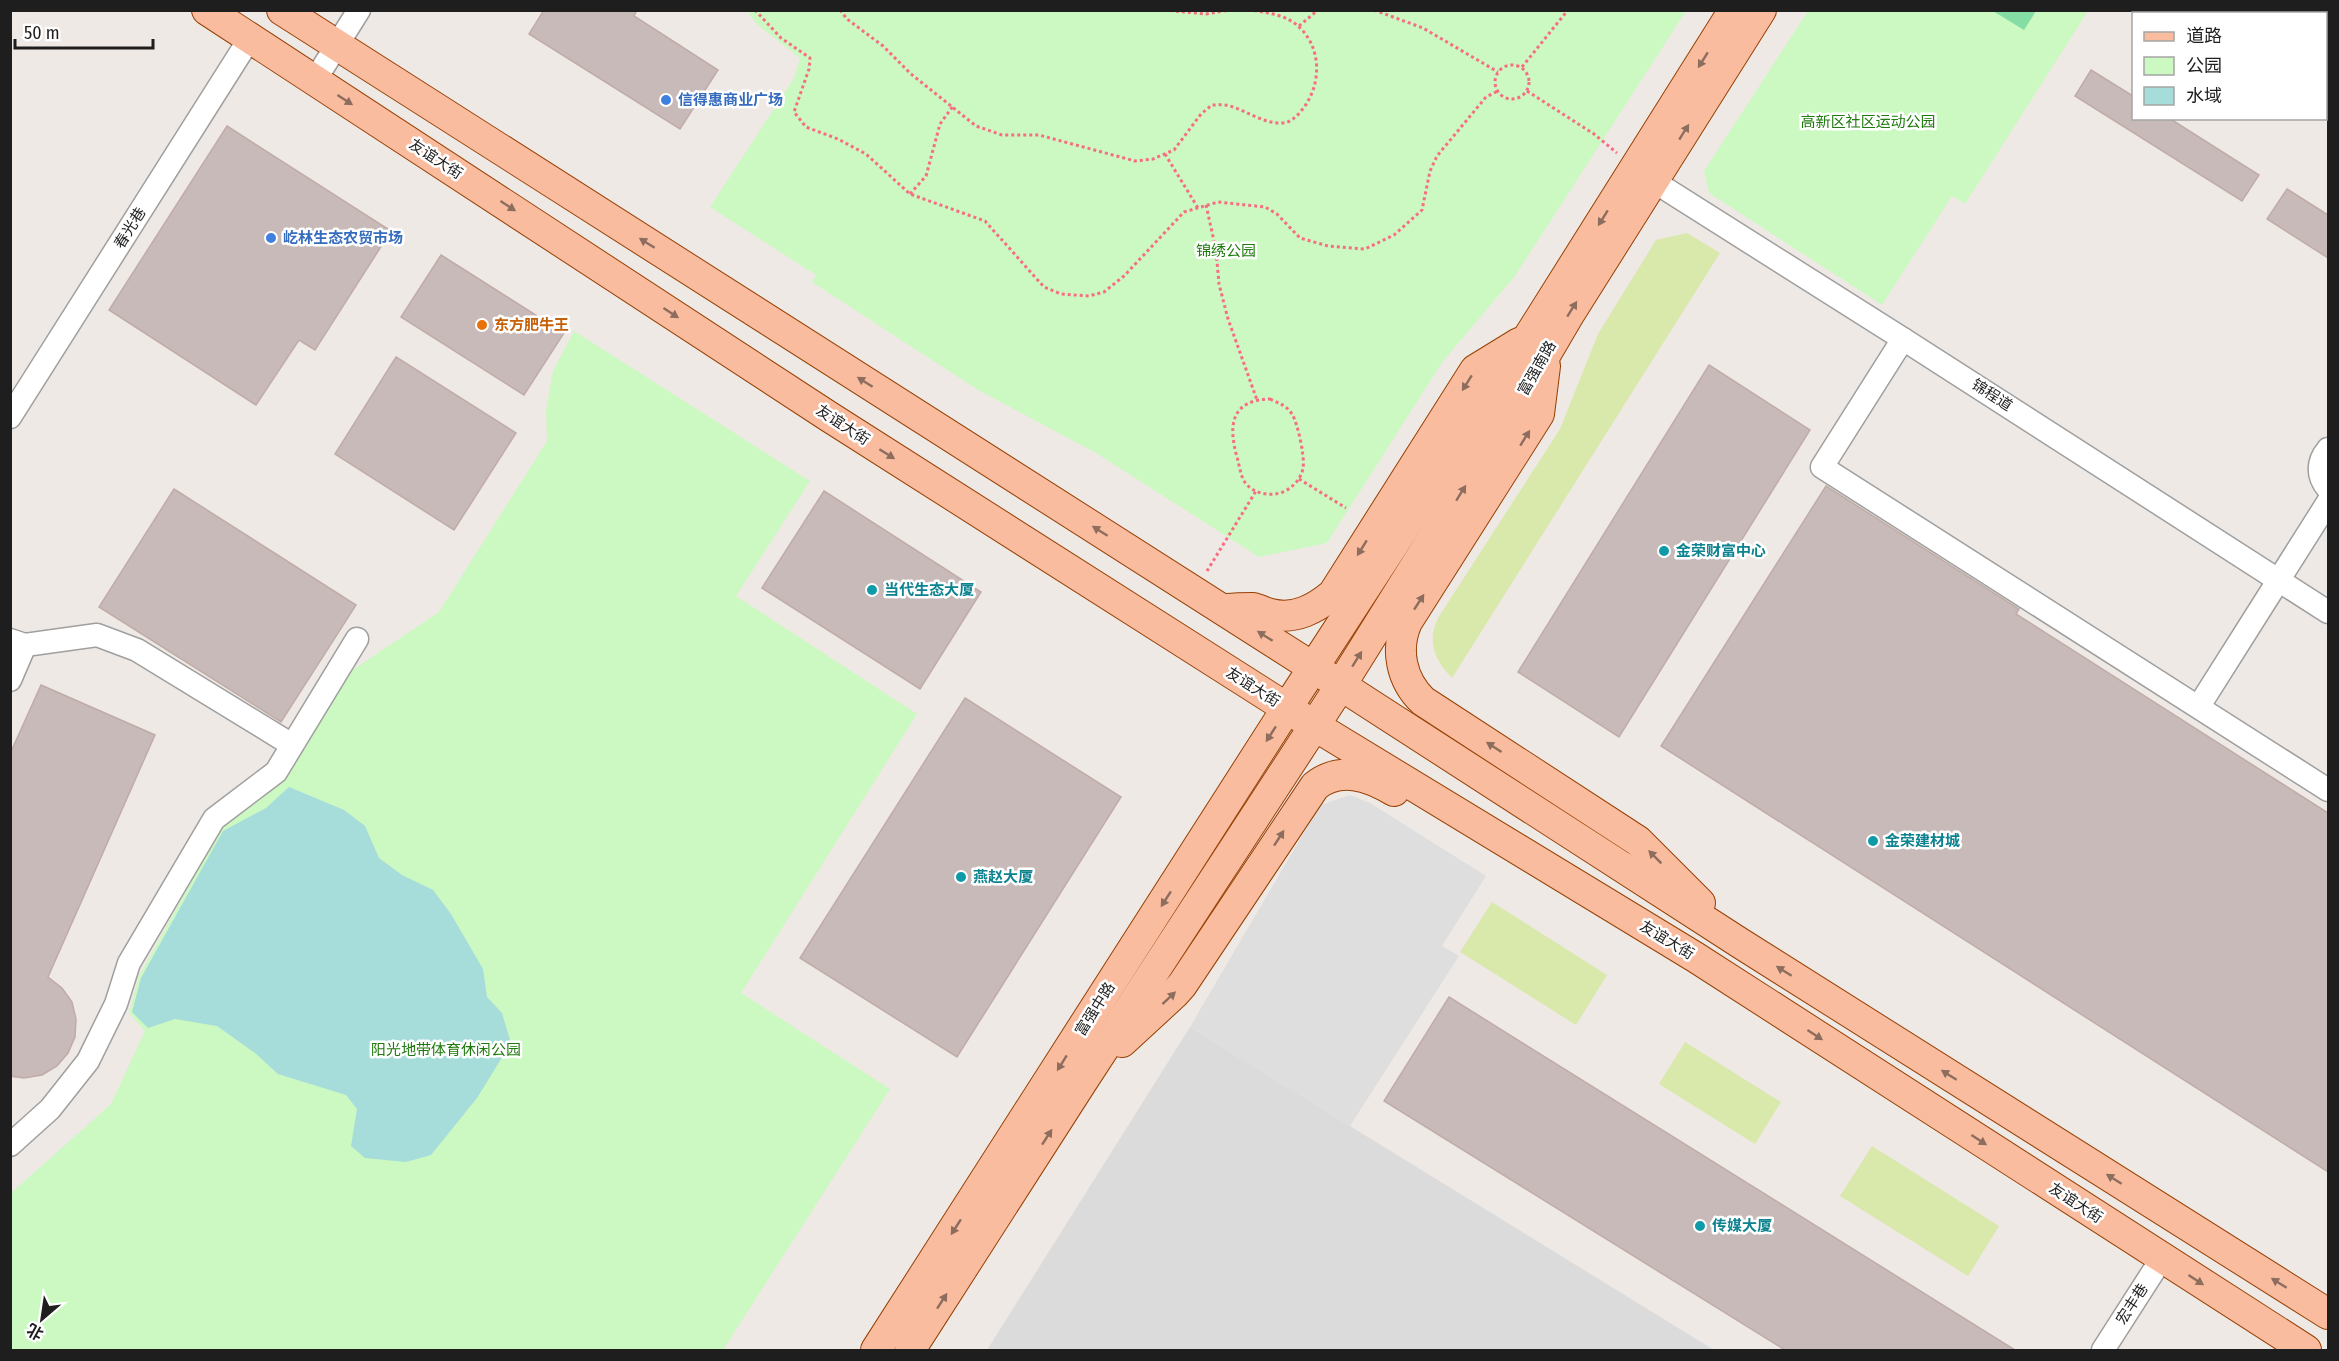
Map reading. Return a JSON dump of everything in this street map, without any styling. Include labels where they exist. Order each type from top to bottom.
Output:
[{"type":"main road","name":"友谊大街","points":[[207,10],[838,422],[1315,726],[1695,957],[2306,1350]]},
{"type":"main road","points":[[282,10],[1341,685],[1740,943],[2328,1314]]},
{"type":"main road","name":"富强南路","points":[[1314,668],[1538,343],[1643,175],[1734,10]]},
{"type":"main road","name":"富强南路","points":[[1643,175],[1761,10]]},
{"type":"main road","points":[[1221,609],[1255,608],[1270,614],[1299,614],[1312,610],[1333,594],[1475,370],[1538,343],[1539,414],[1404,627],[1401,646],[1407,681],[1423,700],[1638,841],[1740,943]]},
{"type":"main road","name":"富强南路","points":[[1315,726],[1516,405],[1538,343]]},
{"type":"main road","name":"富强中路","points":[[876,1350],[1314,668]]},
{"type":"main road","name":"富强中路","points":[[910,1350],[1315,726]]},
{"type":"main road","points":[[1082,1082],[1142,1022],[1174,994],[1192,971],[1304,799],[1324,779],[1335,775],[1359,776],[1381,784],[1616,926],[1695,957]]},
{"type":"street","points":[[315,80],[358,10]]},
{"type":"street","name":"春光巷","points":[[10,417],[250,38]]},
{"type":"street","name":"锦程道","points":[[1643,175],[2328,612]]},
{"type":"street","points":[[1903,339],[1822,467],[2328,790]]},
{"type":"street","points":[[2328,449],[2322,457],[2320,467],[2323,482],[2328,489]]},
{"type":"street","points":[[2199,706],[2328,502]]},
{"type":"street","points":[[10,680],[18,642],[97,634],[137,650],[292,746]]},
{"type":"street","points":[[10,1145],[50,1109],[88,1061],[116,1004],[129,963],[214,819],[276,772],[357,639]]},
{"type":"street","name":"宏丰巷","points":[[2103,1350],[2162,1258]]},
{"type":"path","points":[[755,10],[782,38],[810,58],[809,69],[794,112],[806,127],[838,139],[866,154],[910,194],[985,221],[1044,287],[1061,294],[1089,296],[1104,292],[1124,276],[1184,212],[1218,202],[1265,207],[1277,214],[1300,238],[1328,246],[1365,249],[1394,236],[1422,210],[1430,171],[1437,156],[1486,97],[1498,91]]},
{"type":"path","points":[[840,10],[847,20],[883,46],[911,74],[976,126],[1002,135],[1039,135],[1135,161],[1152,159],[1174,150],[1201,114],[1212,105],[1228,105],[1269,122],[1284,124],[1294,118],[1311,97],[1316,81],[1316,58],[1310,40],[1299,26],[1288,20],[1265,12],[1249,10]]},
{"type":"path","points":[[1164,10],[1206,14],[1229,10]]},
{"type":"path","points":[[1299,26],[1318,10]]},
{"type":"path","points":[[1374,10],[1423,28],[1498,72]]},
{"type":"path","points":[[1522,67],[1568,10]]},
{"type":"path","points":[[1509,65],[1522,67],[1529,78],[1527,91],[1516,99],[1503,96],[1495,85],[1498,72],[1509,65]]},
{"type":"path","points":[[1527,91],[1594,134],[1643,175]]},
{"type":"path","points":[[910,194],[926,176],[940,124],[953,106]]},
{"type":"path","points":[[1165,154],[1198,208]]},
{"type":"path","points":[[1206,205],[1216,250],[1219,284],[1228,319],[1257,400]]},
{"type":"path","points":[[1270,399],[1291,413],[1297,425],[1304,467],[1299,479],[1290,489],[1278,494],[1256,491],[1244,481],[1232,439],[1231,427],[1236,414],[1245,405],[1257,400],[1270,399]]},
{"type":"path","points":[[1299,479],[1346,508]]},
{"type":"path","points":[[1195,592],[1256,491]]},
{"type":"shaded area","points":[[1350,795],[1370,803],[1486,876],[1442,946],[1459,956],[1350,1126],[1190,1027],[1320,805]]},
{"type":"shaded area","points":[[1190,1027],[1350,1126],[1714,1350],[987,1350]]},
{"type":"green space","name":"锦绣公园","points":[[747,11],[1686,11],[1515,276],[1443,361],[1327,543],[1259,557],[1096,453],[978,390],[812,282],[816,275],[710,207],[794,78],[800,58],[758,25]]},
{"type":"green space","name":"高新区社区运动公园","points":[[1808,11],[2088,11],[1965,204],[1952,196],[1882,305],[1709,193],[1704,171]]},
{"type":"green space","points":[[1993,11],[2036,11],[2024,30]]},
{"type":"green space","points":[[1687,233],[1720,253],[1452,678],[1434,650],[1433,635],[1438,618],[1560,429],[1598,334],[1656,240]]},
{"type":"green space","name":"阳光地带体育休闲公园","points":[[574,331],[810,481],[736,596],[917,714],[741,993],[890,1089],[723,1350],[11,1350],[10,1194],[111,1104],[145,1031],[129,1013],[139,976],[221,828],[281,780],[345,675],[439,612],[547,441],[546,410],[553,371]]},
{"type":"green space","points":[[1492,902],[1607,975],[1576,1025],[1460,952]]},
{"type":"green space","points":[[1685,1042],[1781,1102],[1755,1144],[1659,1084]]},
{"type":"green space","points":[[1872,1146],[1999,1226],[1968,1276],[1840,1196]]},
{"type":"water","points":[[289,787],[344,810],[365,826],[379,858],[402,875],[433,890],[451,914],[483,969],[487,997],[502,1013],[511,1043],[477,1098],[431,1155],[406,1162],[365,1158],[351,1146],[357,1109],[346,1095],[278,1074],[255,1053],[217,1026],[175,1019],[148,1028],[132,1012],[141,978],[223,831],[266,808]]},
{"type":"building","name":"信得惠商业广场","points":[[544,10],[637,10],[634,16],[718,70],[680,129],[529,34]]},
{"type":"building","points":[[2091,70],[2132,95],[2132,120],[2172,120],[2259,175],[2242,201],[2075,96]]},
{"type":"building","name":"屹林生态农贸市场","points":[[227,126],[391,231],[315,350],[299,340],[256,405],[109,310]]},
{"type":"building","points":[[2287,189],[2328,215],[2328,258],[2267,219]]},
{"type":"building","name":"东方肥牛王","points":[[441,255],[564,333],[524,395],[401,317]]},
{"type":"building","points":[[396,357],[516,433],[454,530],[335,454]]},
{"type":"building","name":"金荣财富中心","points":[[1709,365],[1810,430],[1619,737],[1518,672]]},
{"type":"building","points":[[1826,486],[2019,609],[2016,614],[2328,813],[2328,1172],[1661,746]]},
{"type":"building","points":[[174,489],[356,605],[281,722],[99,607]]},
{"type":"building","name":"当代生态大厦","points":[[824,491],[981,592],[920,689],[762,588]]},
{"type":"building","points":[[41,685],[155,735],[48,977],[62,988],[72,1002],[76,1019],[75,1037],[68,1053],[57,1066],[42,1075],[24,1078],[10,1076],[10,754]]},
{"type":"building","name":"燕赵大厦","points":[[965,698],[1121,797],[957,1057],[800,958]]},
{"type":"building","name":"传媒大厦","points":[[1449,997],[2015,1350],[1785,1350],[1384,1101]]},
{"type":"place","name":"信得惠商业广场","points":[[666,100]]},
{"type":"place","name":"屹林生态农贸市场","points":[[271,238]]},
{"type":"place","name":"东方肥牛王","points":[[482,325]]},
{"type":"place","name":"金荣财富中心","points":[[1664,551]]},
{"type":"place","name":"当代生态大厦","points":[[872,590]]},
{"type":"place","name":"金荣建材城","points":[[1873,841]]},
{"type":"place","name":"燕赵大厦","points":[[961,877]]},
{"type":"place","name":"传媒大厦","points":[[1700,1226]]}]
